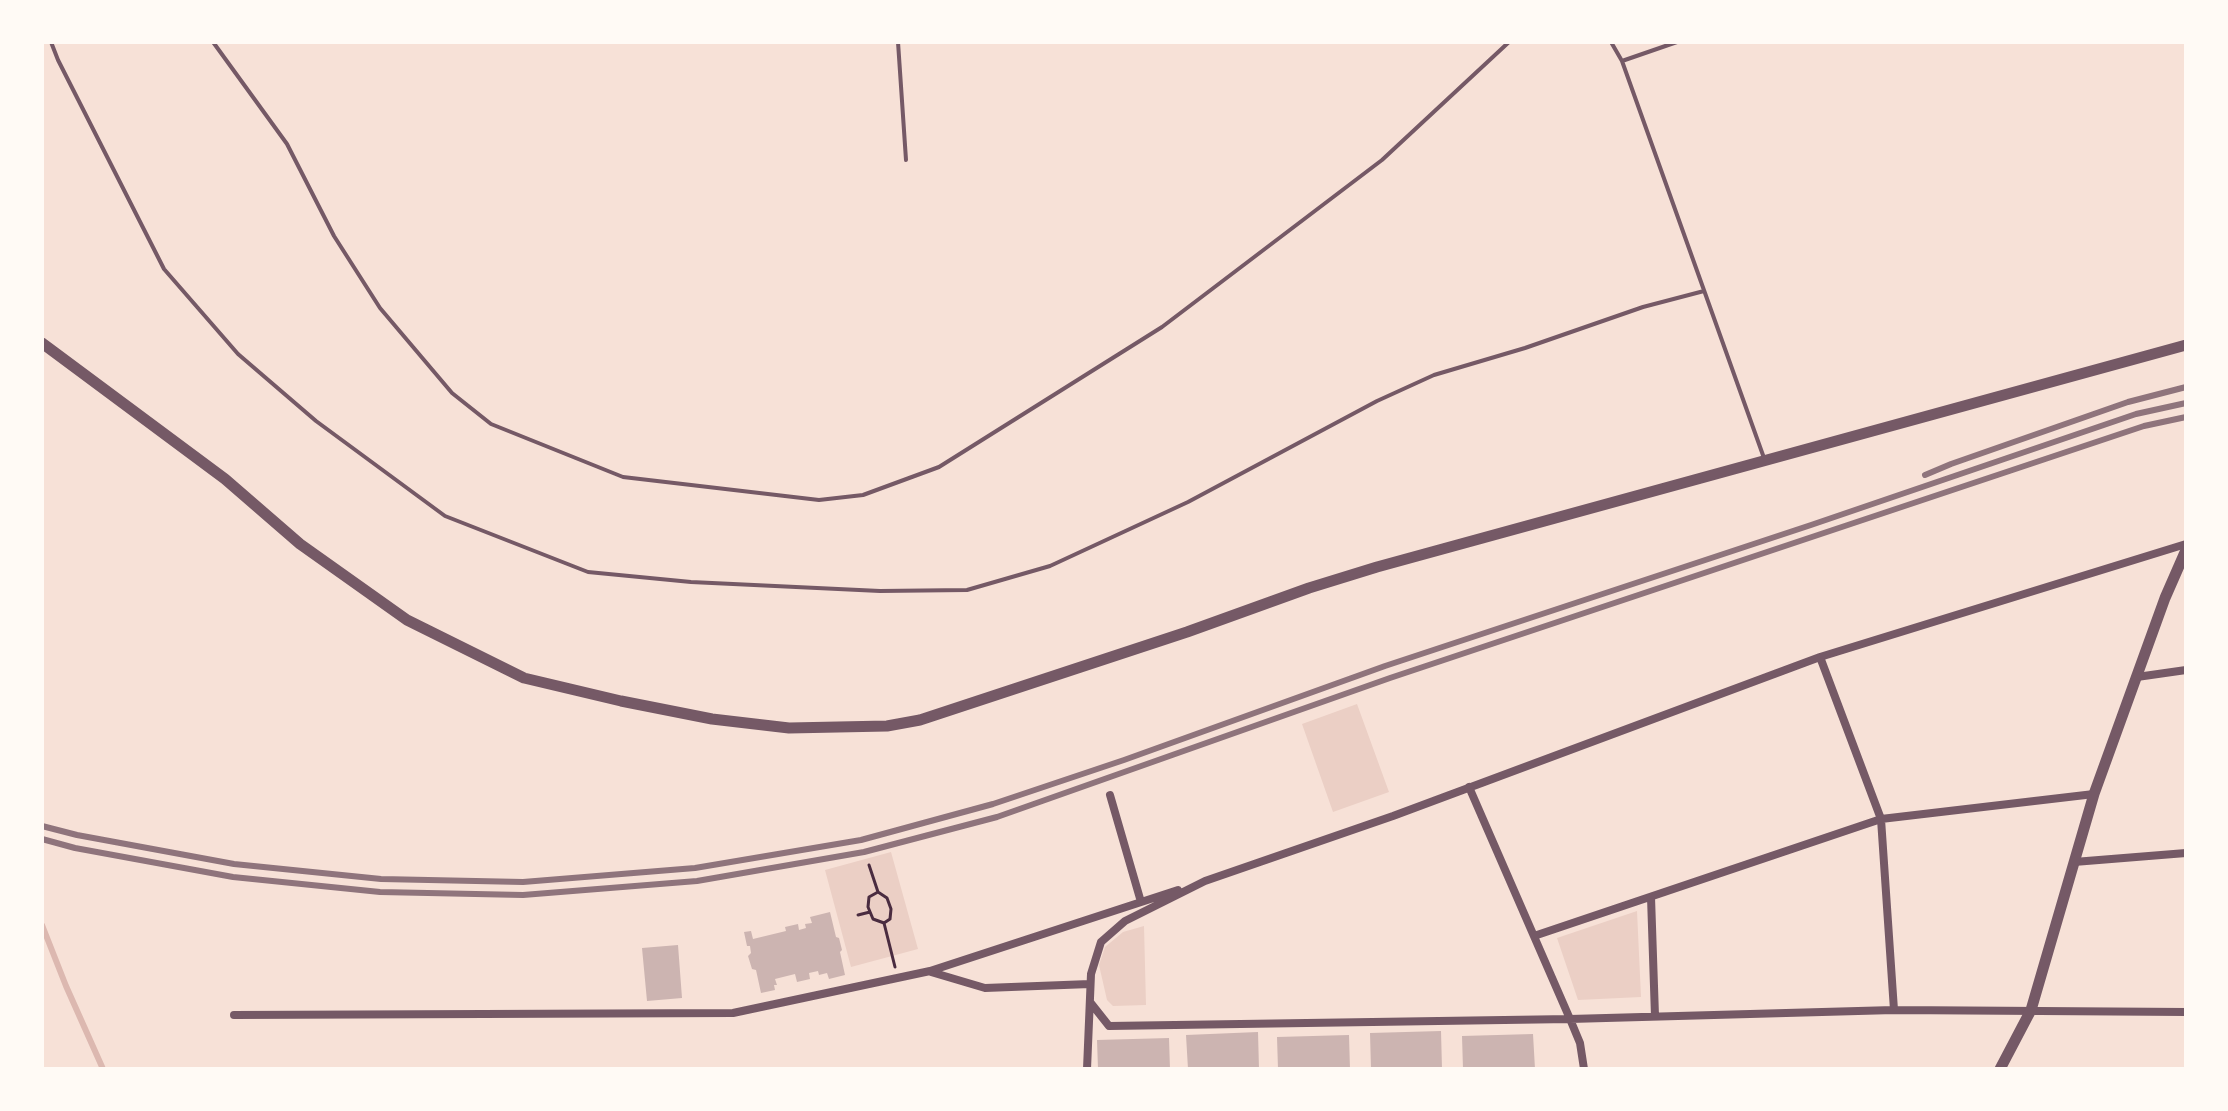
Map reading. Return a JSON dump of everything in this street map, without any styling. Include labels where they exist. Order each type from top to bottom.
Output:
[{"type":"street","points":[[42,343],[225,479],[300,544],[407,620],[524,678],[712,719],[789,728],[887,726],[920,720],[1336,580],[2186,345]]},
{"type":"street","points":[[234,1015],[733,1013],[930,971],[1205,881],[1820,657],[2186,544]]},
{"type":"street","points":[[2000,1069],[2031,1010],[2094,794],[2165,598],[2186,550]]},
{"type":"street","points":[[1820,657],[1881,819],[1894,1010]]},
{"type":"street","points":[[2137,677],[2186,670]]},
{"type":"street","points":[[1469,787],[1580,1043],[1584,1069]]},
{"type":"street","points":[[1534,936],[1881,819],[2094,794]]},
{"type":"street","points":[[1110,795],[1141,902]]},
{"type":"street","points":[[2074,862],[2186,853]]},
{"type":"street","points":[[1087,1069],[1091,974],[1101,942],[1125,921],[1205,881]]},
{"type":"street","points":[[1651,897],[1655,1016]]},
{"type":"street","points":[[930,971],[985,988],[1090,984]]},
{"type":"street","points":[[1089,1002],[1109,1026],[1894,1010],[2186,1012]]},
{"type":"lane","points":[[51,42],[164,269],[238,354],[316,421],[445,516],[588,572],[691,582],[880,591],[967,590],[1050,566],[1188,502],[1377,401],[1434,375],[1525,348],[1643,307],[1704,291]]},
{"type":"lane","points":[[213,42],[287,144],[334,236],[380,308],[452,393],[491,424],[623,477],[819,500],[863,495],[939,467],[1162,327],[1382,160],[1509,42]]},
{"type":"lane","points":[[898,42],[906,160]]},
{"type":"lane","points":[[1611,42],[1622,61],[1765,461]]},
{"type":"lane","points":[[1622,61],[1677,42]]},
{"type":"path","points":[[869,865],[878,892],[887,898],[890,906],[890,919],[884,923]]},
{"type":"path","points":[[878,892],[869,897],[870,912],[873,919],[884,923]]},
{"type":"path","points":[[890,906],[896,904]]},
{"type":"path","points":[[858,915],[870,912]]},
{"type":"path","points":[[884,923],[898,978]]},
{"type":"shaded area","points":[[1357,704],[1389,792],[1333,812],[1302,724]]},
{"type":"shaded area","points":[[891,852],[918,949],[851,967],[825,870]]},
{"type":"shaded area","points":[[1637,911],[1641,997],[1578,1000],[1557,938]]},
{"type":"shaded area","points":[[1144,926],[1146,1005],[1113,1006],[1107,1000],[1099,965],[1105,947],[1123,932]]},
{"type":"building","points":[[830,912],[842,950],[845,975],[829,979],[827,973],[819,975],[818,971],[809,973],[810,979],[797,982],[795,974],[775,979],[775,990],[761,993],[756,970],[752,969],[748,956],[750,946],[747,946],[744,932],[751,931],[753,939],[786,931],[785,927],[798,924],[799,930],[806,928],[805,924],[812,923],[810,917]]},
{"type":"building","points":[[678,945],[682,998],[647,1001],[642,948]]},
{"type":"building","points":[[1441,1031],[1442,1069],[1371,1069],[1370,1033]]},
{"type":"building","points":[[1258,1032],[1259,1069],[1188,1069],[1186,1035]]},
{"type":"building","points":[[1533,1034],[1535,1069],[1463,1069],[1462,1036]]},
{"type":"building","points":[[1349,1035],[1350,1069],[1278,1069],[1277,1037]]},
{"type":"building","points":[[1169,1038],[1170,1069],[1098,1069],[1097,1040]]},
{"type":"waterway","points":[[42,925],[103,1069]]},
{"type":"railway","points":[[1925,475],[2128,402],[2186,387]]},
{"type":"railway","points":[[42,826],[234,864],[381,879],[523,882],[695,868],[861,840],[993,804],[1385,666],[2136,414],[2186,403]]},
{"type":"railway","points":[[42,839],[233,877],[380,892],[523,895],[697,881],[864,852],[997,817],[1390,678],[2144,426],[2186,417]]}]
